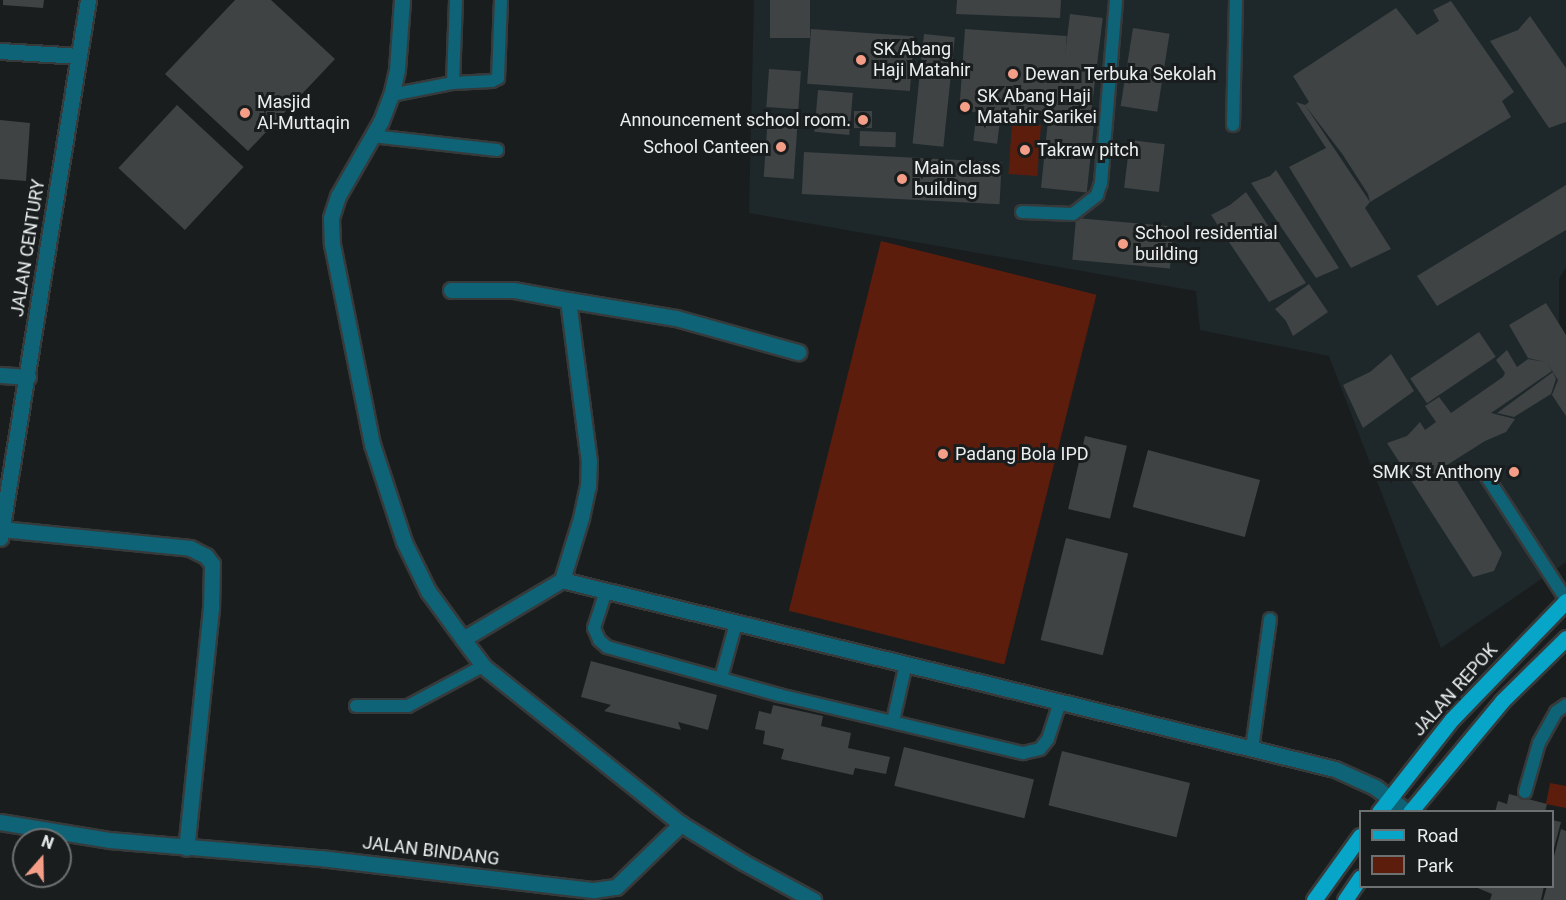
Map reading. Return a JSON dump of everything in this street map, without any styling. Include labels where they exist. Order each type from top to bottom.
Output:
[{"type":"main road","name":"JALAN REPOK","points":[[1380,810],[1452,719],[1566,600]]},
{"type":"main road","points":[[1411,810],[1502,701],[1566,638]]},
{"type":"main road","points":[[1314,900],[1359,837]]},
{"type":"main road","points":[[1345,900],[1359,879]]},
{"type":"street","name":"JALAN CENTURY","points":[[1,534],[88,0]]},
{"type":"street","points":[[402,0],[397,70],[391,95],[372,136],[339,196],[332,218],[332,244],[372,444],[404,542],[428,591],[483,666],[681,824],[743,862],[813,900]]},
{"type":"street","points":[[0,51],[79,56]]},
{"type":"street","points":[[451,290],[513,290],[676,318],[798,352]]},
{"type":"street","points":[[463,639],[562,580],[581,518],[588,486],[589,462],[568,300]]},
{"type":"street","points":[[0,375],[28,377]]},
{"type":"street","points":[[1,534],[189,548],[206,556],[212,564],[211,608],[186,848]]},
{"type":"street","points":[[562,580],[1335,769],[1375,787],[1406,810]]},
{"type":"street","name":"JALAN BINDANG","points":[[0,822],[109,840],[320,858],[594,890],[615,887],[681,824]]},
{"type":"lane","points":[[453,83],[456,0]]},
{"type":"lane","points":[[391,95],[453,83],[492,81],[498,78],[501,0]]},
{"type":"lane","points":[[1022,212],[1073,214],[1097,195],[1101,183],[1116,0]]},
{"type":"lane","points":[[1233,125],[1236,0]]},
{"type":"lane","points":[[372,136],[497,150]]},
{"type":"lane","points":[[1487,477],[1566,600]]},
{"type":"lane","points":[[606,591],[594,628],[599,640],[607,647],[721,678],[1023,753],[1040,749],[1048,739],[1060,702]]},
{"type":"lane","points":[[1252,749],[1270,619]]},
{"type":"lane","points":[[721,678],[736,623]]},
{"type":"lane","points":[[893,721],[906,664]]},
{"type":"lane","points":[[356,706],[408,706],[483,666]]},
{"type":"lane","points":[[1525,792],[1539,743],[1556,712],[1566,705]]},
{"type":"shaded area","points":[[754,0],[1566,0],[1566,267],[1559,279],[1559,324],[1566,335],[1566,562],[1441,648],[1329,356],[1200,330],[1196,291],[749,213]]},
{"type":"green space","name":"Takraw pitch","points":[[1012,123],[1041,125],[1037,176],[1008,174]]},
{"type":"green space","name":"Padang Bola IPD","points":[[881,241],[1096,295],[1004,664],[789,611]]},
{"type":"green space","points":[[1550,783],[1566,786],[1566,808],[1546,804]]},
{"type":"building","points":[[3,0],[44,0],[43,8],[3,5]]},
{"type":"building","name":"Masjid Al-Muttaqin","points":[[235,0],[271,0],[335,59],[248,151],[165,74]]},
{"type":"building","points":[[770,0],[810,0],[810,38],[770,38]]},
{"type":"building","points":[[957,0],[1061,0],[1060,18],[956,14]]},
{"type":"building","points":[[1451,1],[1514,92],[1502,101],[1511,117],[1370,202],[1368,194],[1343,155],[1305,105],[1309,102],[1293,76],[1396,8],[1417,35],[1439,21],[1433,10]]},
{"type":"building","points":[[1070,14],[1103,18],[1090,120],[1057,116]]},
{"type":"building","points":[[1530,16],[1566,68],[1566,122],[1549,128],[1490,41],[1518,30]]},
{"type":"building","points":[[1133,28],[1170,34],[1157,112],[1121,106]]},
{"type":"building","name":"SK Abang Haji Matahir","points":[[811,29],[914,36],[910,91],[807,84]]},
{"type":"building","name":"Dewan Terbuka Sekolah","points":[[965,29],[1067,36],[1061,118],[959,111]]},
{"type":"building","points":[[924,34],[955,37],[943,147],[913,143]]},
{"type":"building","name":"School Canteen","points":[[769,69],[801,71],[798,109],[766,107]]},
{"type":"building","points":[[818,90],[853,93],[849,135],[814,132]]},
{"type":"building","points":[[1296,102],[1305,105],[1370,202],[1365,208],[1391,249],[1351,268],[1289,167],[1326,148]]},
{"type":"building","points":[[177,105],[244,167],[185,230],[118,168]]},
{"type":"building","name":"Announcement school room.","points":[[854,111],[872,111],[872,128],[854,128]]},
{"type":"building","name":"School Canteen","points":[[768,116],[798,118],[794,179],[764,177]]},
{"type":"building","points":[[976,119],[1000,122],[997,144],[973,141]]},
{"type":"building","points":[[0,120],[30,123],[26,181],[0,179]]},
{"type":"building","points":[[1048,121],[1094,126],[1087,192],[1041,188]]},
{"type":"building","points":[[860,131],[896,132],[895,147],[859,146]]},
{"type":"building","points":[[1130,140],[1165,144],[1159,192],[1124,188]]},
{"type":"building","name":"Main class building","points":[[804,152],[1002,162],[1000,204],[802,194]]},
{"type":"building","points":[[1276,170],[1339,268],[1316,278],[1251,183],[1270,176]]},
{"type":"building","points":[[1566,185],[1566,230],[1437,306],[1417,276]]},
{"type":"building","points":[[1246,192],[1306,283],[1269,302],[1211,215],[1230,205]]},
{"type":"building","name":"School residential building","points":[[1076,218],[1174,227],[1170,268],[1072,260]]},
{"type":"building","points":[[1309,284],[1328,312],[1293,336],[1286,321],[1275,309]]},
{"type":"building","points":[[1546,303],[1566,335],[1566,416],[1552,395],[1558,380],[1546,361],[1552,371],[1491,413],[1515,419],[1506,432],[1485,441],[1447,465],[1502,553],[1494,571],[1473,577],[1387,443],[1407,436],[1420,422],[1425,430],[1436,422],[1425,406],[1439,397],[1451,413],[1503,377],[1505,373],[1496,360],[1507,350],[1517,367],[1528,359],[1545,362],[1528,358],[1509,325]]},
{"type":"building","points":[[1479,332],[1496,357],[1427,403],[1410,378]]},
{"type":"building","points":[[1391,354],[1414,391],[1363,428],[1343,385],[1370,372]]},
{"type":"building","points":[[1553,372],[1556,379],[1551,394],[1514,417],[1497,413]]},
{"type":"building","points":[[1085,436],[1127,446],[1110,519],[1068,509]]},
{"type":"building","points":[[1148,450],[1260,480],[1245,537],[1133,507]]},
{"type":"building","points":[[1066,538],[1128,553],[1103,655],[1041,640]]},
{"type":"building","points":[[591,661],[717,695],[708,730],[678,722],[681,730],[604,711],[611,705],[581,697]]},
{"type":"building","points":[[773,705],[823,716],[821,726],[851,733],[848,748],[890,757],[886,774],[855,768],[853,775],[781,759],[784,749],[763,744],[765,731],[755,729],[759,711],[771,714]]},
{"type":"building","points":[[904,747],[1034,779],[1024,818],[894,786]]},
{"type":"building","points":[[1062,751],[1190,783],[1177,837],[1048,805]]},
{"type":"building","points":[[1509,794],[1547,804],[1546,810],[1496,810],[1498,801],[1507,804]]},
{"type":"building","points":[[1554,820],[1561,822],[1554,848]]},
{"type":"building","points":[[1561,829],[1566,831],[1566,900],[1543,900],[1546,888],[1554,888],[1554,856]]},
{"type":"building","points":[[1478,888],[1544,888],[1541,900],[1490,900],[1492,894]]},
{"type":"place","name":"SK Abang Haji Matahir","points":[[861,60]]},
{"type":"place","name":"Dewan Terbuka Sekolah","points":[[1013,74]]},
{"type":"place","name":"SK Abang Haji Matahir Sarikei","points":[[965,107]]},
{"type":"place","name":"Masjid Al-Muttaqin","points":[[245,113]]},
{"type":"place","name":"Announcement school room.","points":[[863,120]]},
{"type":"place","name":"School Canteen","points":[[781,147]]},
{"type":"place","name":"Takraw pitch","points":[[1025,150]]},
{"type":"place","name":"Main class building","points":[[902,179]]},
{"type":"place","name":"School residential building","points":[[1123,244]]},
{"type":"place","name":"Padang Bola IPD","points":[[943,454]]},
{"type":"place","name":"SMK St Anthony","points":[[1514,472]]}]
